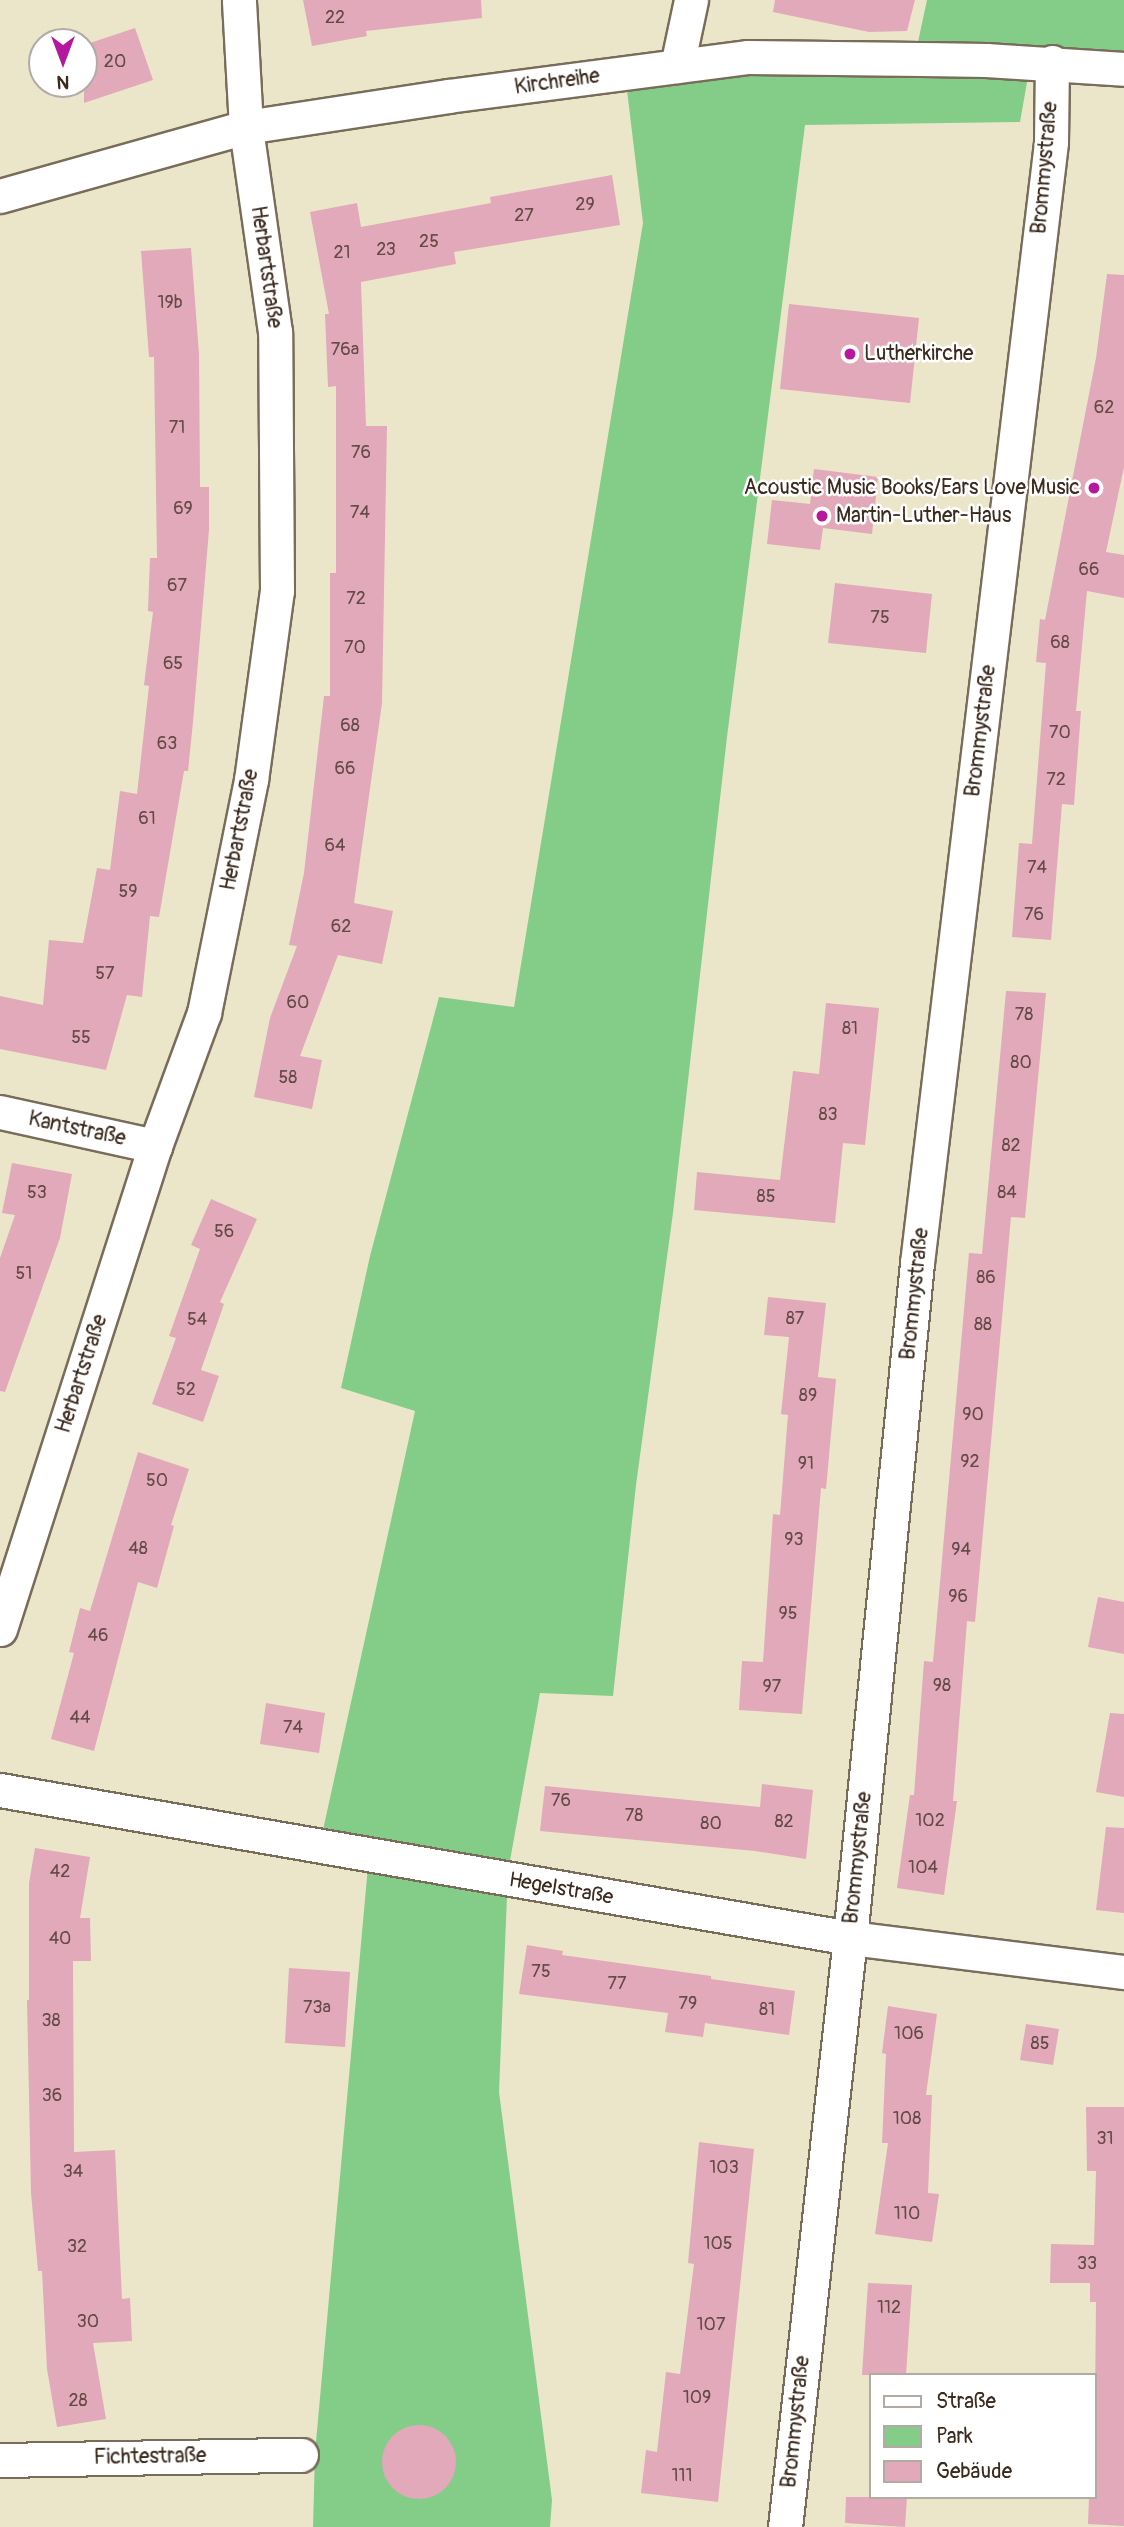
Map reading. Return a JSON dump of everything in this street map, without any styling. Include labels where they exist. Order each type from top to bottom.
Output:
[{"type":"street","name":"Herbartstraße","points":[[0,1629],[155,1146],[204,1013],[251,780],[277,591],[275,332],[246,127],[239,0]]},
{"type":"street","points":[[677,66],[691,0]]},
{"type":"street","name":"Kirchreihe","points":[[0,196],[246,127],[748,57],[1052,62],[1124,69]]},
{"type":"street","name":"Brommystraße","points":[[785,2527],[850,1938],[917,1263],[1051,142],[1052,62]]},
{"type":"street","name":"Kantstraße","points":[[0,1112],[155,1146]]},
{"type":"street","name":"Hegelstraße","points":[[0,1790],[850,1938],[1124,1972]]},
{"type":"street","name":"Fichtestraße","points":[[0,2460],[301,2455]]},
{"type":"green space","points":[[927,0],[1124,0],[1124,54],[918,42]]},
{"type":"green space","points":[[750,69],[1029,71],[1020,122],[805,125],[727,737],[673,1213],[636,1485],[613,1696],[540,1693],[508,1872],[499,2092],[552,2500],[550,2527],[313,2527],[315,2453],[369,1855],[321,1839],[415,1411],[341,1388],[370,1256],[439,997],[514,1007],[643,223],[626,82]]},
{"type":"building","points":[[303,0],[481,0],[482,18],[366,31],[367,36],[312,46]]},
{"type":"building","points":[[775,0],[915,0],[907,31],[869,32],[773,12]]},
{"type":"building","points":[[135,28],[153,80],[84,103],[84,98],[98,98],[98,40]]},
{"type":"building","points":[[612,175],[620,225],[454,252],[456,264],[361,282],[366,426],[387,426],[382,703],[354,903],[393,911],[382,964],[338,955],[300,1056],[322,1060],[312,1109],[254,1097],[270,1018],[297,946],[289,945],[304,873],[324,696],[330,696],[330,573],[336,573],[336,386],[328,387],[325,314],[329,314],[310,212],[357,203],[361,227],[491,203],[490,197]]},
{"type":"building","points":[[191,248],[199,354],[200,487],[209,487],[209,530],[188,771],[184,771],[159,917],[150,916],[142,997],[127,995],[106,1070],[0,1049],[0,996],[43,1005],[49,940],[83,943],[97,868],[110,870],[120,791],[137,794],[149,686],[144,685],[153,612],[148,611],[150,558],[157,558],[154,357],[149,357],[141,251]]},
{"type":"building","points":[[1107,274],[1124,275],[1124,467],[1106,552],[1124,555],[1124,598],[1087,591],[1076,711],[1081,711],[1074,805],[1062,804],[1051,940],[1012,937],[1019,843],[1032,844],[1046,663],[1036,662],[1040,619],[1045,620],[1096,358]]},
{"type":"building","name":"Lutherkirche","points":[[789,304],[919,318],[910,403],[780,389]]},
{"type":"building","name":"Martin-Luther-Haus","points":[[814,469],[878,477],[872,534],[823,528],[820,550],[767,544],[772,500],[810,504]]},
{"type":"building","points":[[835,583],[932,594],[926,653],[828,643]]},
{"type":"building","points":[[1006,991],[1046,993],[1025,1218],[1011,1217],[975,1622],[967,1621],[953,1801],[957,1801],[944,1895],[897,1888],[910,1795],[914,1795],[924,1661],[933,1662],[969,1253],[982,1254]]},
{"type":"building","points":[[826,1003],[879,1008],[865,1145],[843,1143],[835,1223],[694,1210],[697,1172],[780,1180],[793,1071],[819,1074]]},
{"type":"building","points":[[12,1163],[72,1174],[60,1238],[5,1392],[0,1391],[0,1258],[15,1215],[2,1213]]},
{"type":"building","points":[[211,1199],[257,1219],[220,1302],[224,1304],[201,1370],[219,1376],[203,1422],[152,1404],[176,1338],[169,1336],[200,1249],[191,1245]]},
{"type":"building","points":[[768,1297],[826,1303],[818,1377],[836,1379],[826,1489],[821,1488],[802,1714],[739,1710],[742,1661],[763,1662],[773,1514],[780,1515],[788,1415],[781,1414],[789,1337],[764,1335]]},
{"type":"building","points":[[138,1452],[189,1469],[171,1525],[174,1526],[157,1588],[138,1582],[94,1751],[51,1739],[74,1653],[69,1652],[80,1608],[90,1611]]},
{"type":"building","points":[[1098,1597],[1124,1602],[1124,1654],[1088,1647]]},
{"type":"building","points":[[266,1703],[325,1713],[319,1753],[260,1744]]},
{"type":"building","points":[[1110,1713],[1124,1714],[1124,1797],[1096,1792]]},
{"type":"building","points":[[762,1784],[813,1790],[806,1859],[755,1851],[540,1831],[545,1786],[760,1807]]},
{"type":"building","points":[[1106,1827],[1124,1828],[1124,1913],[1096,1910]]},
{"type":"building","points":[[35,1848],[90,1857],[80,1918],[90,1918],[91,1961],[73,1961],[74,2152],[115,2150],[122,2299],[130,2298],[132,2341],[93,2343],[106,2419],[57,2427],[47,2369],[42,2271],[38,2271],[31,2193],[27,2000],[29,1883]]},
{"type":"building","points":[[527,1945],[563,1951],[562,1955],[795,1991],[789,2035],[705,2023],[703,2037],[665,2032],[668,2013],[519,1994]]},
{"type":"building","points":[[289,1968],[350,1972],[345,2047],[285,2043]]},
{"type":"building","points":[[888,2006],[937,2014],[926,2095],[932,2095],[928,2193],[939,2194],[932,2242],[875,2234],[888,2143],[882,2143],[886,2054],[882,2053]]},
{"type":"building","points":[[1026,2024],[1059,2029],[1053,2065],[1020,2060]]},
{"type":"building","points":[[1086,2107],[1124,2107],[1124,2526],[1088,2524],[1089,2499],[1096,2499],[1096,2302],[1090,2302],[1090,2283],[1050,2283],[1051,2244],[1094,2245],[1096,2171],[1087,2171]]},
{"type":"building","points":[[699,2142],[754,2149],[718,2502],[641,2493],[646,2450],[657,2452],[666,2372],[680,2374],[694,2264],[688,2263]]},
{"type":"building","points":[[868,2283],[912,2285],[906,2373],[862,2375]]},
{"type":"building","points":[[419,2425],[433,2428],[445,2436],[453,2448],[456,2462],[453,2476],[445,2488],[433,2496],[419,2499],[405,2496],[393,2488],[385,2476],[382,2462],[385,2448],[393,2436],[405,2428]]},
{"type":"building","points":[[846,2497],[907,2499],[905,2527],[845,2523]]},
{"type":"place","name":"Lutherkirche","points":[[850,354]]},
{"type":"place","name":"Acoustic Music Books/Ears Love Music","points":[[1094,488]]},
{"type":"place","name":"Martin-Luther-Haus","points":[[822,516]]}]
